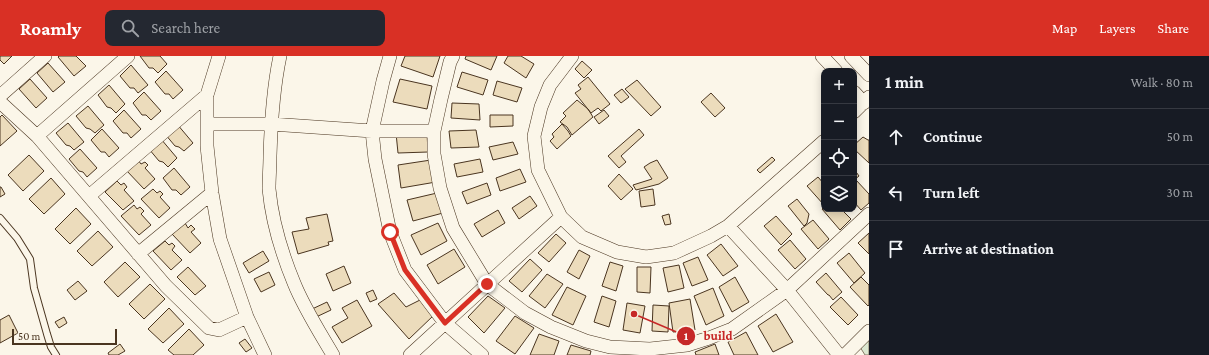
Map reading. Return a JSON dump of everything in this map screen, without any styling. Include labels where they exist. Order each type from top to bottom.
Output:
[{"type":"street","points":[[0,96],[44,56]]},
{"type":"street","points":[[37,136],[128,56]]},
{"type":"street","points":[[218,56],[207,94],[207,146],[212,193],[220,239],[247,317],[265,355]]},
{"type":"street","points":[[280,56],[271,124],[269,189],[278,235],[294,283],[302,301],[333,355]]},
{"type":"street","points":[[390,56],[372,131],[375,159],[390,232],[405,270],[445,323],[482,355]]},
{"type":"street","points":[[453,56],[450,62],[434,131],[434,154],[440,188],[453,228],[487,284],[525,313],[551,327],[586,341],[610,347],[650,352],[709,338],[732,329],[787,290],[869,214]]},
{"type":"street","points":[[572,56],[550,85],[541,107],[534,136],[538,170],[561,217],[582,237],[617,252],[646,257],[674,253],[711,236],[728,226],[821,143]]},
{"type":"street","points":[[822,56],[833,68]]},
{"type":"street","points":[[851,56],[869,75]]},
{"type":"street","points":[[90,196],[207,94]]},
{"type":"street","points":[[857,94],[866,100],[857,109]]},
{"type":"street","points":[[0,102],[37,136],[166,286],[209,328],[219,330],[247,317]]},
{"type":"street","points":[[207,124],[271,124],[372,131],[434,131]]},
{"type":"street","points":[[138,254],[212,193]]},
{"type":"street","points":[[410,355],[561,217]]},
{"type":"street","points":[[728,226],[787,290],[839,355]]},
{"type":"street","points":[[844,355],[869,331]]},
{"type":"lane","points":[[0,218],[17,238],[30,259],[34,288],[51,347],[56,355]]},
{"type":"green space","points":[[869,339],[869,355],[865,355],[860,347]]},
{"type":"building","points":[[0,56],[12,56],[4,64],[0,60]]},
{"type":"building","points":[[76,56],[86,66],[74,76],[58,57]]},
{"type":"building","points":[[140,56],[160,56],[167,64],[158,73],[153,68],[149,68]]},
{"type":"building","points":[[405,56],[440,56],[433,77],[401,66]]},
{"type":"building","points":[[466,56],[497,56],[491,70],[465,59]]},
{"type":"building","points":[[508,56],[521,56],[534,64],[526,78],[504,63]]},
{"type":"building","points":[[582,61],[592,70],[584,78],[575,69]]},
{"type":"building","points":[[48,63],[65,82],[53,92],[37,73]]},
{"type":"building","points":[[131,65],[148,85],[138,93],[134,88],[130,88],[120,76]]},
{"type":"building","points":[[166,71],[183,90],[173,99],[169,94],[165,94],[155,82]]},
{"type":"building","points":[[462,72],[488,80],[483,95],[457,87]]},
{"type":"building","points":[[588,77],[610,104],[601,111],[598,108],[591,113],[575,93],[581,89],[578,85]]},
{"type":"building","points":[[30,79],[47,98],[36,108],[19,89]]},
{"type":"building","points":[[400,79],[432,86],[427,109],[393,102]]},
{"type":"building","points":[[637,80],[661,107],[651,116],[625,89]]},
{"type":"building","points":[[497,81],[522,88],[517,102],[493,95]]},
{"type":"building","points":[[109,85],[125,104],[116,113],[111,108],[107,107],[98,95]]},
{"type":"building","points":[[622,89],[629,97],[621,103],[614,95]]},
{"type":"building","points":[[144,92],[161,111],[151,120],[146,115],[142,115],[133,103]]},
{"type":"building","points":[[711,93],[725,108],[715,117],[701,102]]},
{"type":"building","points":[[577,100],[588,109],[593,117],[572,135],[567,127],[560,122],[566,116],[563,113]]},
{"type":"building","points":[[452,103],[479,104],[480,120],[451,118]]},
{"type":"building","points":[[88,106],[104,125],[95,133],[86,128],[76,116]]},
{"type":"building","points":[[124,110],[141,129],[131,138],[127,133],[123,133],[113,121]]},
{"type":"building","points":[[604,110],[609,116],[599,124],[594,117]]},
{"type":"building","points":[[2,115],[17,131],[0,146],[0,117]]},
{"type":"building","points":[[490,115],[513,115],[513,126],[490,127]]},
{"type":"building","points":[[68,123],[84,142],[74,150],[70,146],[66,145],[56,133]]},
{"type":"building","points":[[177,124],[193,143],[184,151],[175,146],[165,134]]},
{"type":"building","points":[[562,124],[571,136],[557,149],[550,141],[554,137],[552,134]]},
{"type":"building","points":[[102,129],[119,148],[109,157],[105,152],[101,152],[91,140]]},
{"type":"building","points":[[639,129],[644,135],[621,156],[626,162],[619,168],[608,156]]},
{"type":"building","points":[[476,130],[479,147],[451,148],[449,131]]},
{"type":"building","points":[[396,133],[427,133],[428,152],[398,153]]},
{"type":"building","points":[[863,137],[869,140],[869,163],[857,152],[857,142]]},
{"type":"building","points":[[161,139],[177,158],[168,167],[163,162],[159,161],[149,149]]},
{"type":"building","points":[[513,142],[518,154],[493,160],[489,147]]},
{"type":"building","points":[[80,149],[97,168],[87,177],[83,172],[79,171],[69,159]]},
{"type":"building","points":[[29,155],[44,171],[23,191],[8,175]]},
{"type":"building","points":[[772,157],[775,160],[760,173],[757,170]]},
{"type":"building","points":[[480,159],[483,172],[457,177],[454,164]]},
{"type":"building","points":[[138,160],[141,164],[145,162],[148,165],[145,168],[155,179],[144,189],[126,170]]},
{"type":"building","points":[[431,160],[436,182],[401,188],[398,165]]},
{"type":"building","points":[[657,160],[668,178],[659,184],[636,190],[633,185],[652,179],[644,167]]},
{"type":"building","points":[[174,168],[190,187],[181,195],[176,190],[172,190],[163,178]]},
{"type":"building","points":[[520,169],[526,182],[500,191],[496,178]]},
{"type":"building","points":[[619,174],[633,189],[621,200],[608,186]]},
{"type":"building","points":[[818,177],[821,180],[821,202],[807,186]]},
{"type":"building","points":[[51,178],[65,194],[44,214],[29,199]]},
{"type":"building","points":[[117,181],[121,185],[124,183],[127,187],[124,190],[134,201],[123,210],[105,192]]},
{"type":"building","points":[[857,181],[869,194],[869,203],[861,210],[857,205]]},
{"type":"building","points":[[487,183],[491,195],[467,204],[462,192]]},
{"type":"building","points":[[0,187],[5,194],[0,197]]},
{"type":"building","points":[[153,189],[157,193],[160,191],[163,194],[160,197],[170,208],[159,218],[141,199]]},
{"type":"building","points":[[653,189],[655,205],[641,207],[639,191]]},
{"type":"building","points":[[437,193],[443,213],[413,221],[407,200]]},
{"type":"building","points":[[530,196],[537,206],[519,219],[512,208]]},
{"type":"building","points":[[797,199],[809,214],[807,223],[804,226],[788,206]]},
{"type":"building","points":[[134,205],[137,209],[140,207],[144,211],[141,214],[151,225],[139,235],[121,216]]},
{"type":"building","points":[[76,208],[91,224],[70,244],[55,229]]},
{"type":"building","points":[[498,210],[505,223],[482,237],[474,224]]},
{"type":"building","points":[[825,212],[844,212],[851,219],[840,230]]},
{"type":"building","points":[[327,214],[333,241],[328,242],[329,245],[298,254],[292,232],[309,229],[306,218]]},
{"type":"building","points":[[669,214],[671,224],[665,225],[662,216]]},
{"type":"building","points":[[776,216],[792,234],[781,245],[764,226]]},
{"type":"building","points":[[813,220],[829,239],[818,249],[801,229]]},
{"type":"building","points":[[185,223],[188,228],[191,225],[195,229],[191,232],[201,243],[190,253],[172,234]]},
{"type":"building","points":[[438,223],[447,241],[421,255],[411,235]]},
{"type":"building","points":[[98,231],[113,247],[92,266],[77,251]]},
{"type":"building","points":[[869,233],[869,254],[858,243]]},
{"type":"building","points":[[556,234],[566,243],[549,262],[538,253]]},
{"type":"building","points":[[790,240],[806,259],[795,269],[778,250]]},
{"type":"building","points":[[165,241],[169,245],[172,243],[175,246],[172,250],[182,260],[171,270],[153,251]]},
{"type":"building","points":[[721,244],[738,266],[723,276],[707,255]]},
{"type":"building","points":[[454,249],[465,267],[438,284],[427,265]]},
{"type":"building","points":[[579,250],[590,256],[579,279],[567,272]]},
{"type":"building","points":[[263,251],[269,261],[249,273],[243,263]]},
{"type":"building","points":[[849,253],[865,273],[854,283],[837,263]]},
{"type":"building","points":[[698,257],[708,280],[692,286],[683,263]]},
{"type":"building","points":[[530,259],[542,270],[522,292],[509,281]]},
{"type":"building","points":[[125,262],[140,277],[118,297],[104,282]]},
{"type":"building","points":[[610,262],[623,266],[616,291],[602,286]]},
{"type":"building","points":[[679,265],[684,288],[668,292],[663,268]]},
{"type":"building","points":[[344,266],[351,283],[333,291],[326,274]]},
{"type":"building","points":[[188,267],[206,286],[195,295],[177,277]]},
{"type":"building","points":[[637,267],[651,267],[650,293],[637,292]]},
{"type":"building","points":[[269,272],[275,285],[261,292],[254,279]]},
{"type":"building","points":[[826,273],[842,292],[833,300],[816,282]]},
{"type":"building","points":[[547,274],[563,284],[545,308],[529,296]]},
{"type":"building","points":[[735,277],[749,302],[732,312],[719,287]]},
{"type":"building","points":[[861,277],[869,285],[868,306],[850,287]]},
{"type":"building","points":[[78,281],[87,291],[75,300],[67,290]]},
{"type":"building","points":[[150,284],[165,299],[144,319],[129,304]]},
{"type":"building","points":[[567,287],[586,296],[573,325],[552,315]]},
{"type":"building","points":[[713,288],[724,316],[706,325],[694,296]]},
{"type":"building","points":[[373,290],[377,299],[370,302],[366,293]]},
{"type":"building","points":[[394,293],[406,307],[420,300],[434,315],[409,339],[378,304]]},
{"type":"building","points":[[488,296],[505,308],[484,333],[468,317]]},
{"type":"building","points":[[602,296],[616,301],[609,327],[594,322]]},
{"type":"building","points":[[841,297],[858,315],[848,325],[830,307]]},
{"type":"building","points":[[690,299],[695,330],[673,332],[669,303]]},
{"type":"building","points":[[357,300],[372,326],[342,343],[332,327],[348,318],[342,308]]},
{"type":"building","points":[[327,302],[331,310],[314,318],[310,310]]},
{"type":"building","points":[[627,303],[645,306],[640,333],[623,330]]},
{"type":"building","points":[[653,305],[669,306],[668,332],[652,331]]},
{"type":"building","points":[[169,308],[184,324],[163,343],[148,329]]},
{"type":"building","points":[[776,314],[793,342],[773,352],[758,326]]},
{"type":"building","points":[[9,315],[18,333],[0,343],[0,320]]},
{"type":"building","points":[[515,316],[534,328],[515,354],[496,341]]},
{"type":"building","points":[[64,317],[67,323],[59,328],[55,322]]},
{"type":"building","points":[[189,329],[204,345],[193,355],[174,355],[168,350]]},
{"type":"building","points":[[746,332],[758,355],[734,355],[728,342]]},
{"type":"building","points":[[539,334],[559,341],[554,355],[530,355]]},
{"type":"building","points":[[245,339],[252,348],[246,352],[239,343]]},
{"type":"building","points":[[120,344],[125,351],[118,355],[109,355],[108,353]]},
{"type":"building","points":[[715,344],[719,355],[696,355],[695,352]]},
{"type":"building","points":[[571,345],[591,351],[590,355],[567,355]]},
{"type":"place","name":"build","points":[[634,314]]},
{"type":"route","points":[[390,232],[405,270],[445,323],[487,284]]}]
